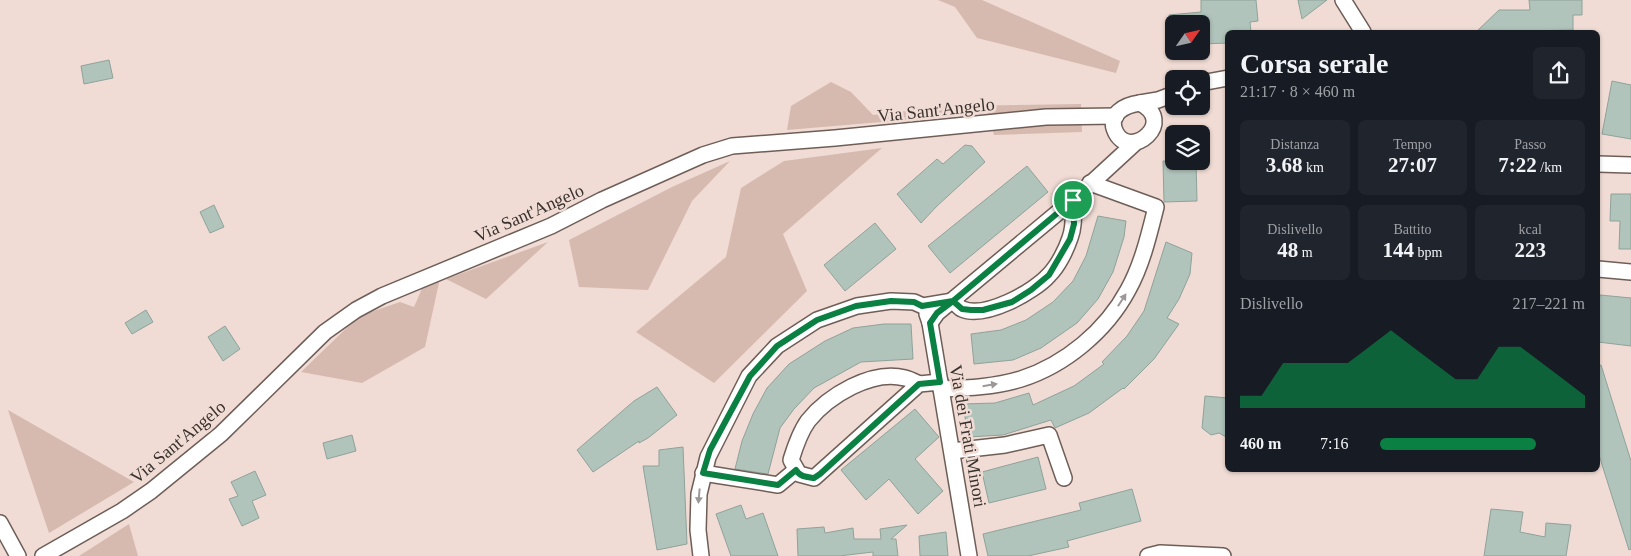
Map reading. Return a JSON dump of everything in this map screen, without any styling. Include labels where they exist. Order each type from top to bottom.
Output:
[{"type":"street","points":[[1343,0],[1362,30]]},
{"type":"street","points":[[1210,81],[1225,79]]},
{"type":"street","points":[[1105,170],[1112,154],[1115,123],[1125,106],[1165,97]]},
{"type":"street","points":[[1140,103],[1151,110],[1155,122]]},
{"type":"street","points":[[930,323],[937,313],[1073,200],[1135,143],[1148,134],[1165,109]]},
{"type":"street","name":"Via Sant'Angelo","points":[[43,556],[122,511],[151,492],[235,421],[321,335],[356,310],[382,296],[551,226],[602,200],[703,155],[740,145],[835,138],[1046,117],[1115,123]]},
{"type":"street","points":[[1115,123],[1117,134],[1125,142],[1135,143]]},
{"type":"street","points":[[1600,166],[1631,165]]},
{"type":"street","points":[[919,384],[820,474],[814,478],[799,474],[796,470],[791,460],[807,422],[826,403],[845,390],[864,382],[886,377],[906,378],[919,384],[974,388],[1020,379],[1057,362],[1094,335],[1112,315],[1128,290],[1138,268],[1156,207],[1090,183]]},
{"type":"street","points":[[953,301],[962,309],[983,310],[1012,302],[1031,290],[1049,275],[1070,239],[1074,224],[1073,200]]},
{"type":"street","points":[[1600,269],[1631,272]]},
{"type":"street","points":[[701,556],[698,525],[699,494],[710,450],[750,376],[777,346],[817,320],[856,306],[891,301],[914,302],[922,306],[953,301]]},
{"type":"street","name":"Via dei Frati Minori","points":[[922,306],[927,312],[930,323],[969,556]]},
{"type":"street","points":[[952,451],[1005,445],[1049,435],[1064,478]]},
{"type":"street","points":[[703,473],[778,485],[796,470]]},
{"type":"street","points":[[0,523],[18,556]]},
{"type":"street","points":[[1148,556],[1160,553],[1223,556]]},
{"type":"shaded area","points":[[938,0],[982,0],[1120,61],[1116,73],[977,38],[955,7]]},
{"type":"shaded area","points":[[831,82],[851,92],[873,115],[947,106],[1081,104],[1082,132],[994,135],[988,113],[787,130],[791,106]]},
{"type":"shaded area","points":[[882,148],[783,234],[807,291],[714,383],[636,332],[726,257],[741,188],[784,161]]},
{"type":"shaded area","points":[[730,161],[692,201],[648,290],[579,287],[569,240],[672,187]]},
{"type":"shaded area","points":[[548,242],[486,299],[446,279]]},
{"type":"shaded area","points":[[440,278],[425,347],[362,383],[301,372],[359,316],[400,302],[414,307],[423,286]]},
{"type":"shaded area","points":[[8,410],[134,482],[49,533]]},
{"type":"shaded area","points":[[129,524],[138,556],[79,556]]},
{"type":"building","points":[[1201,0],[1256,0],[1258,21],[1250,22],[1251,30],[1225,30],[1225,43],[1210,44],[1210,15],[1169,15],[1201,12]]},
{"type":"building","points":[[1298,0],[1327,0],[1302,19]]},
{"type":"building","points":[[1529,0],[1582,0],[1582,15],[1573,15],[1573,30],[1478,30],[1499,10],[1530,10]]},
{"type":"building","points":[[109,60],[113,78],[84,84],[81,66]]},
{"type":"building","points":[[1612,81],[1631,85],[1631,139],[1602,134]]},
{"type":"building","points":[[965,145],[972,146],[985,162],[921,223],[897,194],[937,159],[943,164]]},
{"type":"building","points":[[1163,161],[1165,161],[1165,170],[1196,170],[1197,201],[1164,202]]},
{"type":"building","points":[[1027,166],[1048,192],[950,273],[928,246]]},
{"type":"building","points":[[1611,194],[1631,194],[1631,249],[1619,249],[1620,221],[1610,221]]},
{"type":"building","points":[[214,205],[224,227],[210,233],[200,212]]},
{"type":"building","points":[[1098,216],[1126,221],[1124,237],[1113,272],[1098,299],[1077,323],[1041,348],[1013,360],[974,364],[971,334],[1001,330],[1026,320],[1053,302],[1073,281],[1086,256]]},
{"type":"building","points":[[875,223],[896,249],[845,291],[824,265]]},
{"type":"building","points":[[1166,242],[1192,253],[1190,274],[1179,299],[1167,318],[1179,324],[1154,359],[1124,389],[1089,413],[1055,428],[1051,420],[1003,435],[968,437],[963,404],[995,403],[1029,393],[1033,405],[1074,386],[1104,364],[1102,362],[1127,336],[1144,311]]},
{"type":"building","points":[[1600,295],[1631,298],[1631,346],[1600,342]]},
{"type":"building","points":[[146,310],[153,322],[132,334],[125,323]]},
{"type":"building","points":[[884,324],[911,324],[913,359],[861,362],[814,388],[794,409],[780,428],[768,474],[735,469],[742,441],[753,414],[767,388],[789,364],[825,341],[853,328]]},
{"type":"building","points":[[225,326],[240,349],[223,361],[208,337]]},
{"type":"building","points":[[1600,365],[1631,461],[1631,549],[1629,550],[1600,458]]},
{"type":"building","points":[[657,387],[677,415],[648,438],[639,443],[639,441],[593,472],[577,450],[634,401]]},
{"type":"building","points":[[1205,396],[1225,398],[1225,436],[1219,433],[1211,435],[1202,428]]},
{"type":"building","points":[[915,409],[939,437],[915,459],[943,491],[918,514],[889,479],[866,500],[841,470]]},
{"type":"building","points":[[352,435],[356,451],[327,459],[323,443]]},
{"type":"building","points":[[683,447],[687,544],[657,550],[643,466],[659,466],[659,450]]},
{"type":"building","points":[[1038,457],[1046,489],[989,503],[982,472]]},
{"type":"building","points":[[255,471],[266,495],[252,501],[259,518],[242,526],[229,499],[238,496],[231,482]]},
{"type":"building","points":[[1132,489],[1141,521],[1067,541],[1069,547],[1028,556],[988,556],[983,534],[1081,510],[1079,503]]},
{"type":"building","points":[[741,505],[746,519],[763,513],[778,556],[731,556],[716,514]]},
{"type":"building","points":[[1491,509],[1523,512],[1520,532],[1545,537],[1546,523],[1571,525],[1566,556],[1484,556]]},
{"type":"building","points":[[907,525],[891,539],[896,539],[898,556],[873,556],[873,552],[839,556],[798,556],[797,529],[824,527],[825,533],[853,528],[854,539],[881,539],[880,529]]},
{"type":"building","points":[[946,532],[948,556],[920,556],[919,536]]},
{"type":"route","points":[[1073,200],[953,301],[937,302],[922,306],[914,302],[891,301],[856,306],[817,320],[777,346],[750,376],[710,450],[703,473],[778,485],[796,470],[799,474],[814,478],[820,474],[919,384],[940,382],[930,323],[937,313],[953,301],[962,309],[971,310],[983,310],[1012,302],[1031,290],[1049,275],[1070,239],[1074,224],[1073,200]]}]
